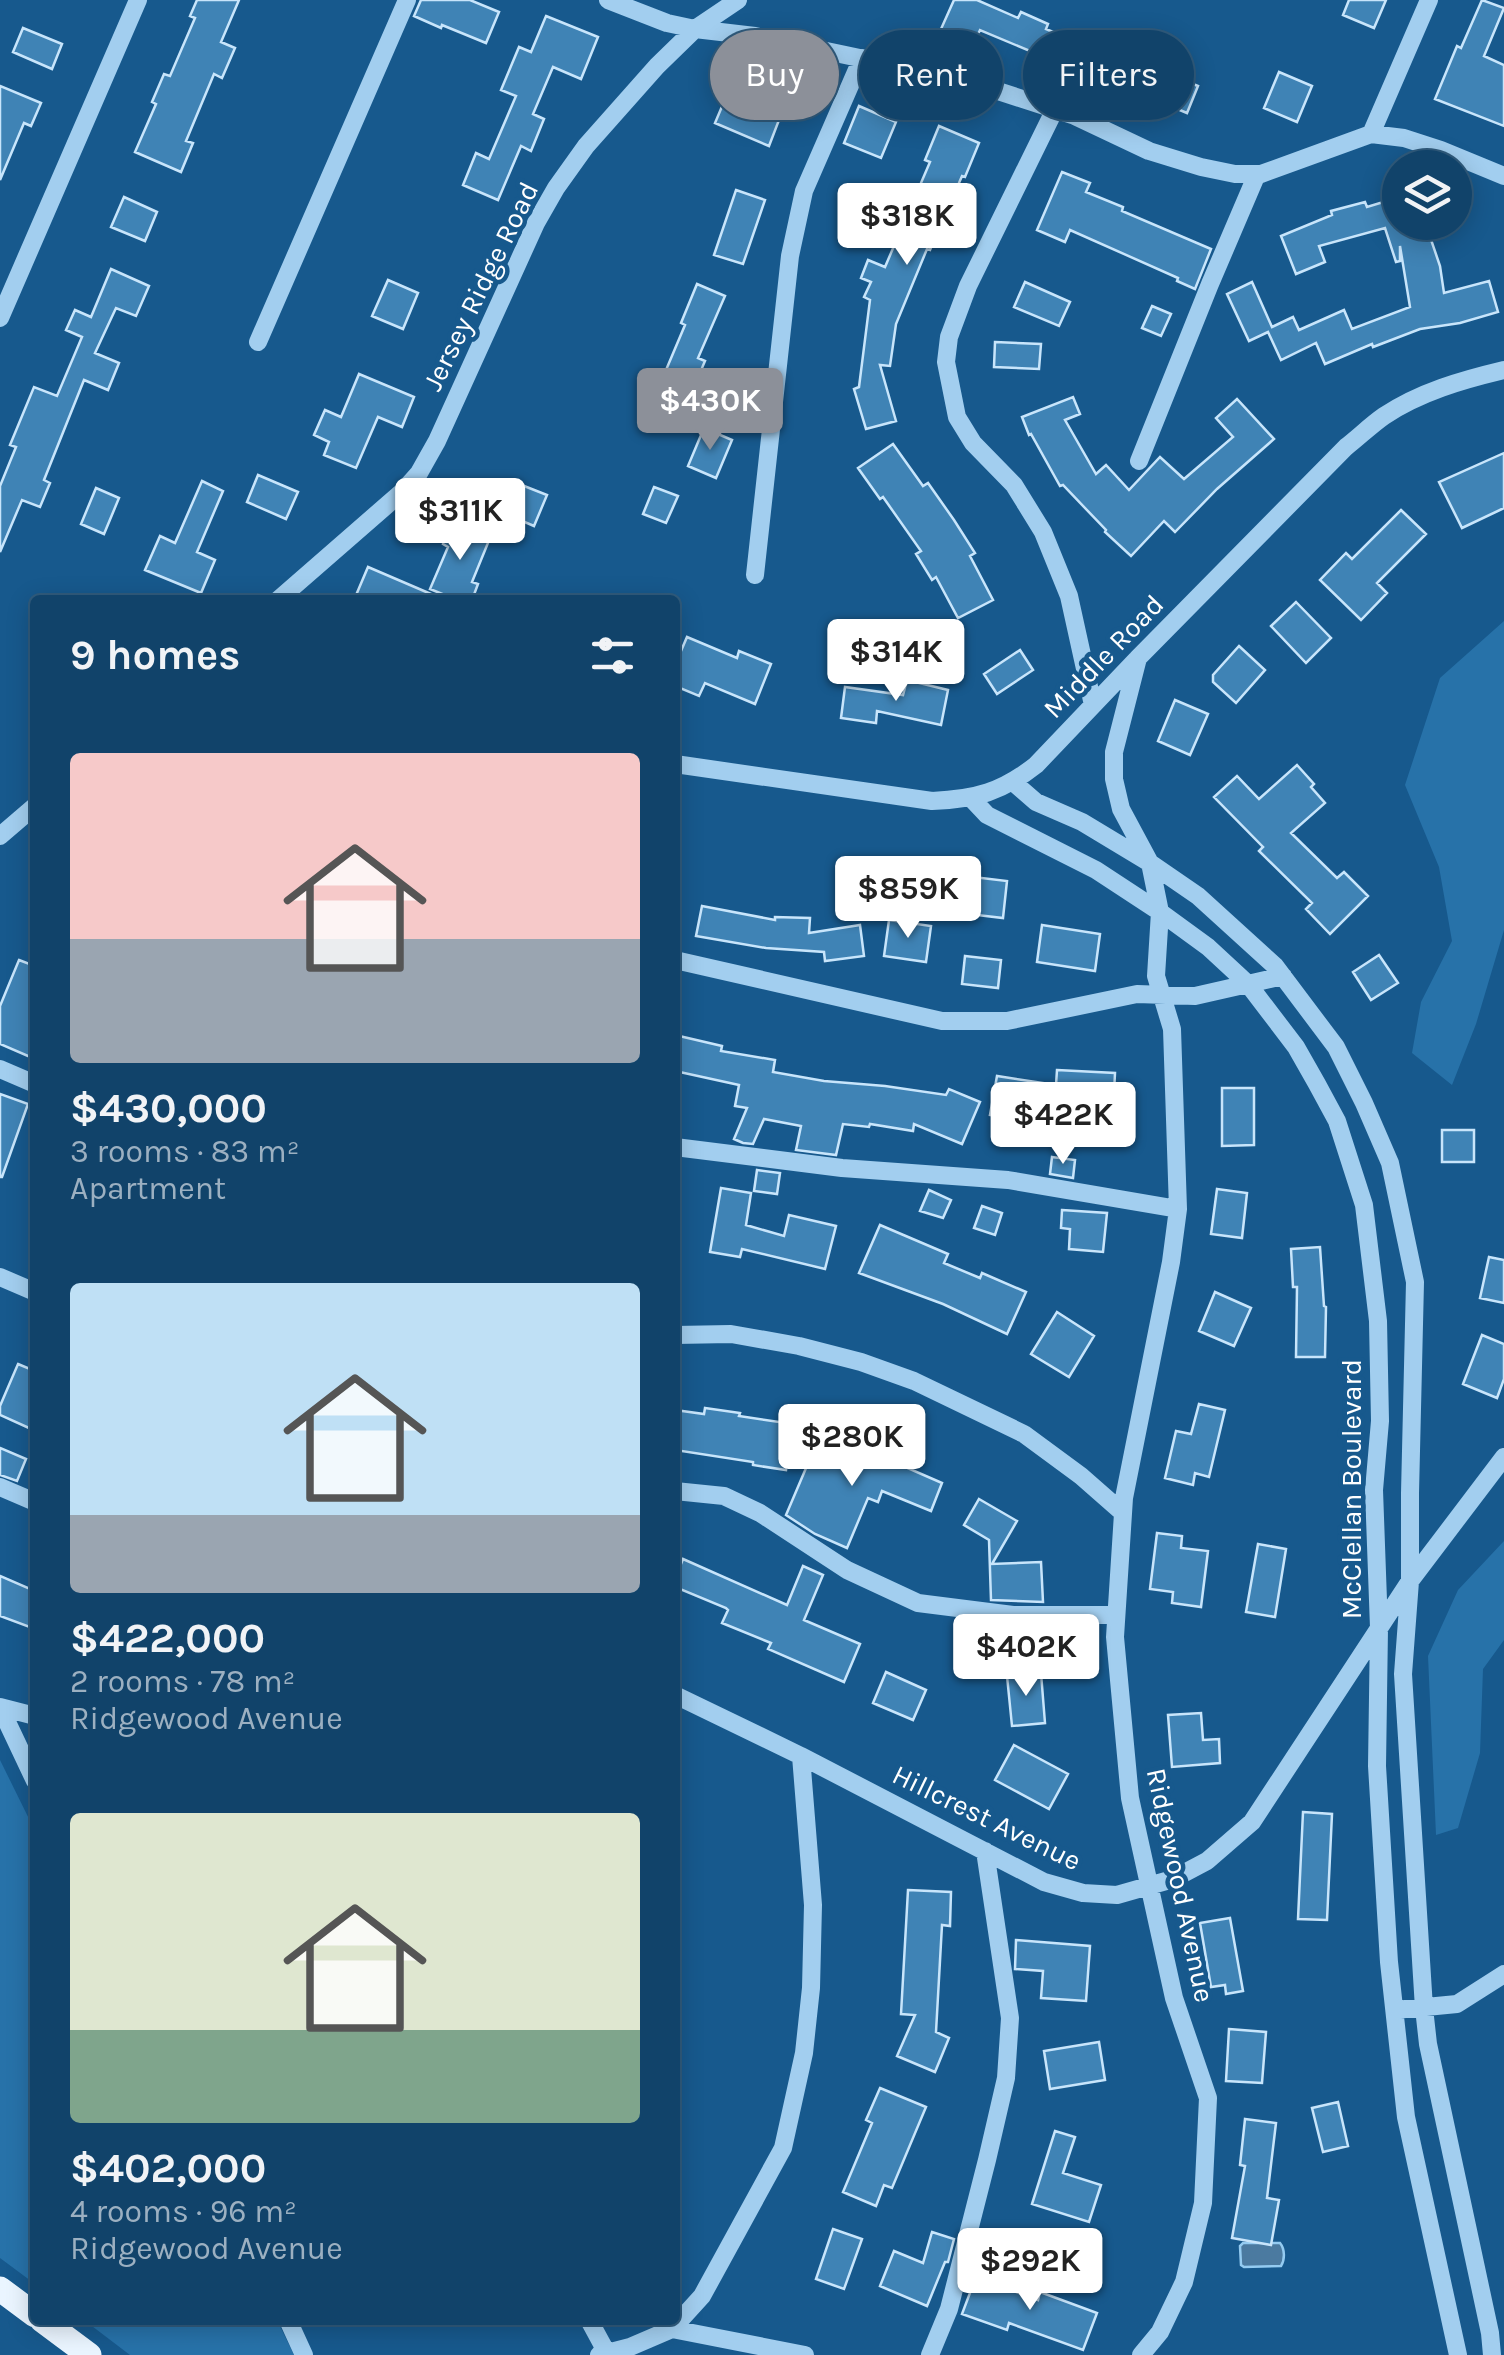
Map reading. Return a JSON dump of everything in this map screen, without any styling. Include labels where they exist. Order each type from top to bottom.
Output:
[{"type":"main road","points":[[0,2290],[30,2311]]},
{"type":"main road","points":[[49,2325],[89,2355]]},
{"type":"street","points":[[0,318],[138,0]]},
{"type":"street","points":[[258,342],[407,0]]},
{"type":"street","points":[[608,0],[695,29],[755,36],[859,57]]},
{"type":"street","points":[[659,0],[666,22]]},
{"type":"street","name":"Jersey Ridge Road","points":[[284,595],[403,491],[419,472],[556,188],[586,146],[657,66],[695,29],[738,0]]},
{"type":"street","points":[[1370,134],[1429,0]]},
{"type":"street","points":[[755,575],[790,256],[804,190],[859,65]]},
{"type":"street","points":[[1050,120],[968,286],[949,337],[946,362],[957,417],[973,443],[1014,485],[1043,532],[1069,596],[1093,705]]},
{"type":"street","points":[[1083,120],[1149,151],[1235,174],[1257,174],[1370,134],[1404,138],[1504,176]]},
{"type":"street","points":[[1139,462],[1257,174]]},
{"type":"street","name":"Middle Road","points":[[680,765],[932,801],[990,794],[1036,765],[1346,446],[1412,400],[1462,380],[1504,370]]},
{"type":"street","name":"McClellan Boulevard","points":[[1138,658],[1114,752],[1114,780],[1121,809],[1150,863]]},
{"type":"street","name":"McClellan Boulevard","points":[[1013,782],[1036,802],[1082,822],[1198,896],[1283,976],[1336,1046],[1390,1163],[1415,1282],[1410,1581],[1403,1674],[1424,2008],[1492,2355]]},
{"type":"street","name":"McClellan Boulevard","points":[[971,798],[988,815],[1096,870],[1160,912],[1248,984],[1296,1047],[1318,1084],[1336,1122],[1364,1205],[1378,1321],[1380,1421],[1374,1490],[1379,1628],[1377,1766],[1395,2010],[1406,2117],[1458,2355]]},
{"type":"street","points":[[0,836],[30,810]]},
{"type":"street","name":"Ridgewood Avenue","points":[[1141,2355],[1160,2332],[1184,2282],[1203,2203],[1208,2098],[1174,1998],[1130,1798],[1116,1637],[1122,1512],[1178,1209],[1172,1029],[1156,976],[1160,912],[1150,863]]},
{"type":"street","points":[[680,961],[942,1020],[1007,1022],[1137,994],[1196,996],[1283,976]]},
{"type":"street","points":[[0,1068],[30,1082]]},
{"type":"street","points":[[680,1148],[842,1168],[1008,1180],[1178,1209]]},
{"type":"street","points":[[0,1277],[30,1290]]},
{"type":"street","points":[[680,1336],[731,1334],[799,1346],[914,1380],[1024,1434],[1122,1512]]},
{"type":"street","name":"Hillcrest Avenue","points":[[680,1697],[1044,1882],[1083,1893],[1116,1895],[1173,1880],[1207,1861],[1252,1822],[1410,1581],[1504,1457]]},
{"type":"street","points":[[0,1487],[30,1500]]},
{"type":"street","points":[[680,1492],[724,1496],[760,1512],[847,1570],[918,1603],[1013,1614],[1116,1615]]},
{"type":"street","points":[[0,1707],[30,1715]]},
{"type":"street","points":[[0,1707],[30,1770]]},
{"type":"street","points":[[680,2319],[702,2296],[783,2148],[804,2052],[813,1904],[801,1756]]},
{"type":"street","points":[[930,2355],[949,2309],[1006,2078],[1010,2018],[985,1851]]},
{"type":"street","points":[[1395,2010],[1456,2004],[1504,1974]]},
{"type":"street","points":[[290,2325],[304,2355]]},
{"type":"street","points":[[591,2325],[605,2354],[630,2347],[675,2325]]},
{"type":"street","points":[[672,2328],[805,2355]]},
{"type":"shaded area","points":[[1504,621],[1504,930],[1476,1024],[1452,1085],[1412,1053],[1421,1002],[1452,941],[1439,867],[1405,785],[1440,678]]},
{"type":"shaded area","points":[[1504,1541],[1504,1640],[1483,1669],[1480,1753],[1458,1828],[1436,1835],[1428,1656],[1458,1590]]},
{"type":"shaded area","points":[[0,1760],[30,1821],[30,2280],[0,2258]]},
{"type":"shaded area","points":[[1280,2243],[1284,2254],[1281,2266],[1244,2267],[1240,2246]]},
{"type":"shaded area","points":[[91,2325],[279,2325],[294,2355],[130,2355]]},
{"type":"building","points":[[197,0],[239,0],[221,42],[235,48],[222,78],[214,74],[186,141],[193,143],[181,172],[135,152],[164,74],[170,76],[195,18],[190,16]]},
{"type":"building","points":[[421,0],[470,0],[499,12],[486,43],[414,16]]},
{"type":"building","points":[[954,0],[977,0],[1018,18],[1021,12],[1048,24],[1048,30],[1023,30],[1023,48],[1003,40],[1003,30],[941,29]]},
{"type":"building","points":[[1349,0],[1386,0],[1374,28],[1343,15]]},
{"type":"building","points":[[1482,0],[1504,8],[1484,56],[1504,65],[1504,126],[1435,99]]},
{"type":"building","points":[[546,16],[598,37],[581,79],[553,67],[533,114],[544,119],[531,151],[521,146],[498,200],[463,185],[476,153],[489,159],[516,96],[501,90],[519,47],[531,52]]},
{"type":"building","points":[[23,28],[62,44],[52,69],[13,52]]},
{"type":"building","points":[[1279,72],[1312,86],[1297,122],[1264,108]]},
{"type":"building","points":[[0,86],[41,103],[31,126],[24,123],[0,180]]},
{"type":"building","points":[[859,106],[859,120],[896,122],[881,158],[844,143]]},
{"type":"building","points":[[716,120],[779,120],[769,146],[715,123]]},
{"type":"building","points":[[939,126],[979,143],[930,250],[927,249],[896,324],[890,366],[880,365],[896,421],[866,429],[854,389],[859,387],[870,300],[864,297],[871,282],[861,278],[868,260],[885,267],[930,162],[925,160]]},
{"type":"building","points":[[1062,172],[1090,183],[1086,192],[1123,207],[1122,211],[1211,249],[1195,289],[1070,230],[1065,242],[1037,230]]},
{"type":"building","points":[[736,190],[765,200],[743,264],[714,255]]},
{"type":"building","points":[[124,197],[157,212],[145,241],[111,227]]},
{"type":"building","points":[[1365,202],[1367,207],[1382,202],[1382,229],[1319,246],[1325,262],[1296,274],[1281,236],[1332,215],[1331,211]]},
{"type":"building","points":[[1389,240],[1431,240],[1444,293],[1489,281],[1498,312],[1420,329],[1325,364],[1316,343],[1281,360],[1268,332],[1249,341],[1227,294],[1252,282],[1272,327],[1293,317],[1299,330],[1344,310],[1352,329],[1410,307],[1400,246],[1400,261],[1396,262]]},
{"type":"building","points":[[111,269],[149,286],[136,316],[116,308],[95,353],[119,363],[108,390],[84,380],[44,480],[50,483],[40,507],[22,500],[0,552],[0,486],[16,447],[10,445],[34,387],[57,396],[82,337],[66,330],[75,310],[91,317]]},
{"type":"building","points":[[388,280],[418,293],[403,329],[372,316]]},
{"type":"building","points":[[1025,282],[1070,302],[1059,326],[1014,307]]},
{"type":"building","points":[[697,284],[725,296],[698,358],[705,361],[688,401],[658,389],[685,325],[681,323]]},
{"type":"building","points":[[1152,306],[1171,314],[1161,336],[1142,328]]},
{"type":"building","points":[[995,342],[1041,344],[1039,369],[994,367]]},
{"type":"building","points":[[359,374],[414,397],[402,427],[378,417],[356,468],[324,455],[329,442],[314,435],[325,410],[341,417]]},
{"type":"building","points":[[1073,397],[1080,414],[1065,420],[1096,474],[1106,465],[1129,490],[1160,457],[1184,479],[1233,437],[1216,418],[1237,399],[1274,439],[1175,532],[1164,521],[1131,556],[1060,486],[1022,417]]},
{"type":"building","points":[[704,428],[732,440],[716,478],[688,466]]},
{"type":"building","points":[[893,444],[954,520],[975,553],[970,556],[993,600],[958,618],[936,577],[932,580],[916,554],[921,551],[858,468]]},
{"type":"building","points":[[1504,453],[1504,508],[1462,528],[1439,482]]},
{"type":"building","points":[[258,475],[298,492],[286,519],[247,502]]},
{"type":"building","points":[[202,481],[223,491],[197,552],[215,560],[201,593],[145,570],[160,536],[175,543]]},
{"type":"building","points":[[519,484],[547,495],[534,526],[506,514]]},
{"type":"building","points":[[654,487],[678,496],[666,523],[643,514]]},
{"type":"building","points":[[96,488],[119,498],[104,534],[81,524]]},
{"type":"building","points":[[1401,510],[1426,534],[1377,583],[1387,593],[1361,620],[1320,580],[1346,553],[1352,559]]},
{"type":"building","points":[[452,522],[490,538],[472,582],[478,584],[474,595],[445,595],[430,589],[448,547],[443,544]]},
{"type":"building","points":[[368,567],[433,595],[356,595]]},
{"type":"building","points":[[1296,602],[1331,638],[1306,663],[1271,626]]},
{"type":"building","points":[[687,637],[737,658],[739,651],[771,664],[755,704],[705,683],[699,696],[680,688],[680,653]]},
{"type":"building","points":[[1239,646],[1265,670],[1236,703],[1213,682],[1213,675]]},
{"type":"building","points":[[1020,650],[1033,670],[997,694],[984,674]]},
{"type":"building","points":[[907,680],[948,690],[941,725],[877,711],[876,723],[841,718],[845,687],[903,695]]},
{"type":"building","points":[[1175,700],[1208,714],[1190,755],[1158,741]]},
{"type":"building","points":[[1297,765],[1325,803],[1291,833],[1337,878],[1344,872],[1368,896],[1330,934],[1306,909],[1312,903],[1259,851],[1263,847],[1214,797],[1237,776],[1259,799]]},
{"type":"building","points":[[965,876],[1007,881],[1003,918],[960,913]]},
{"type":"building","points":[[702,906],[775,920],[810,918],[809,933],[860,925],[864,956],[825,961],[824,952],[766,948],[696,936]]},
{"type":"building","points":[[889,920],[931,926],[926,962],[884,956]]},
{"type":"building","points":[[1042,925],[1100,934],[1095,971],[1037,962]]},
{"type":"building","points":[[1379,955],[1398,983],[1371,1000],[1353,972]]},
{"type":"building","points":[[965,956],[1001,960],[998,988],[962,984]]},
{"type":"building","points":[[19,960],[30,964],[30,1057],[0,1044],[0,1006]]},
{"type":"building","points":[[680,1036],[722,1046],[721,1051],[775,1060],[773,1072],[946,1095],[949,1089],[980,1102],[962,1144],[914,1124],[913,1131],[843,1124],[836,1155],[796,1150],[801,1126],[764,1119],[753,1144],[734,1139],[747,1108],[735,1106],[739,1085],[680,1072]]},
{"type":"building","points":[[1057,1070],[1115,1073],[1113,1115],[1032,1110],[1030,1121],[990,1115],[997,1076],[1056,1085]]},
{"type":"building","points":[[1222,1088],[1254,1088],[1254,1145],[1222,1146]]},
{"type":"building","points":[[0,1094],[28,1104],[2,1177],[0,1177]]},
{"type":"building","points":[[1442,1130],[1474,1130],[1474,1162],[1442,1162]]},
{"type":"building","points":[[1052,1157],[1075,1160],[1073,1178],[1050,1174]]},
{"type":"building","points":[[757,1170],[780,1173],[777,1194],[754,1191]]},
{"type":"building","points":[[721,1188],[751,1193],[746,1225],[784,1236],[789,1215],[836,1226],[825,1269],[742,1249],[740,1257],[710,1252]]},
{"type":"building","points":[[1217,1189],[1247,1193],[1242,1238],[1211,1234]]},
{"type":"building","points":[[929,1190],[951,1200],[943,1218],[920,1211]]},
{"type":"building","points":[[982,1206],[1002,1213],[995,1235],[974,1228]]},
{"type":"building","points":[[1062,1210],[1107,1213],[1103,1252],[1069,1249],[1070,1229],[1061,1228]]},
{"type":"building","points":[[880,1225],[948,1254],[944,1263],[980,1278],[982,1273],[1026,1292],[1007,1334],[943,1304],[859,1273]]},
{"type":"building","points":[[1320,1247],[1326,1307],[1325,1357],[1296,1357],[1297,1287],[1293,1287],[1291,1249]]},
{"type":"building","points":[[1489,1257],[1504,1260],[1504,1303],[1480,1298]]},
{"type":"building","points":[[1215,1292],[1251,1308],[1234,1346],[1199,1331]]},
{"type":"building","points":[[1057,1312],[1094,1336],[1069,1377],[1031,1354]]},
{"type":"building","points":[[1482,1335],[1504,1344],[1504,1379],[1497,1398],[1463,1384]]},
{"type":"building","points":[[18,1364],[30,1369],[29,1428],[0,1415]]},
{"type":"building","points":[[1199,1404],[1225,1410],[1209,1477],[1195,1473],[1193,1485],[1165,1478],[1176,1431],[1191,1434]]},
{"type":"building","points":[[705,1408],[793,1424],[786,1470],[680,1451],[680,1411],[704,1414]]},
{"type":"building","points":[[821,1433],[942,1483],[931,1511],[882,1491],[878,1502],[868,1498],[847,1548],[786,1515]]},
{"type":"building","points":[[0,1448],[26,1459],[17,1481],[0,1475]]},
{"type":"building","points":[[979,1499],[1017,1521],[992,1564],[1041,1562],[1043,1602],[991,1600],[989,1540],[964,1525]]},
{"type":"building","points":[[1157,1533],[1182,1536],[1181,1548],[1208,1551],[1201,1607],[1172,1603],[1173,1592],[1150,1589]]},
{"type":"building","points":[[1258,1544],[1286,1549],[1275,1617],[1246,1612]]},
{"type":"building","points":[[683,1559],[787,1605],[803,1566],[823,1575],[804,1620],[860,1644],[844,1682],[768,1649],[771,1643],[722,1623],[726,1608],[680,1589]]},
{"type":"building","points":[[0,1576],[30,1589],[30,1627],[0,1616]]},
{"type":"building","points":[[886,1672],[926,1690],[913,1720],[873,1703]]},
{"type":"building","points":[[1041,1673],[1045,1723],[1012,1726],[1007,1676]]},
{"type":"building","points":[[1201,1713],[1203,1740],[1219,1739],[1220,1763],[1172,1767],[1168,1715]]},
{"type":"building","points":[[1014,1745],[1068,1774],[1049,1809],[995,1780]]},
{"type":"building","points":[[1303,1812],[1332,1814],[1327,1920],[1298,1919]]},
{"type":"building","points":[[908,1890],[951,1892],[950,1926],[942,1925],[936,2032],[949,2038],[935,2072],[897,2056],[915,2015],[901,2014]]},
{"type":"building","points":[[1230,1918],[1243,1991],[1226,1994],[1225,1985],[1211,1987],[1200,1923]]},
{"type":"building","points":[[1016,1940],[1090,1946],[1086,2001],[1041,1998],[1043,1971],[1015,1969]]},
{"type":"building","points":[[1229,2029],[1266,2032],[1262,2083],[1226,2081]]},
{"type":"building","points":[[1099,2042],[1105,2080],[1050,2089],[1044,2051]]},
{"type":"building","points":[[880,2088],[926,2107],[892,2188],[884,2185],[876,2206],[843,2192],[872,2123],[866,2120]]},
{"type":"building","points":[[1338,2102],[1348,2146],[1323,2152],[1312,2108]]},
{"type":"building","points":[[1245,2119],[1276,2123],[1267,2198],[1279,2200],[1271,2245],[1232,2238],[1245,2166],[1240,2165]]},
{"type":"building","points":[[1055,2131],[1075,2137],[1063,2173],[1101,2185],[1089,2222],[1032,2204]]},
{"type":"building","points":[[833,2229],[862,2239],[844,2289],[816,2279]]},
{"type":"building","points":[[932,2232],[954,2239],[948,2262],[927,2306],[880,2286],[894,2251],[923,2263]]},
{"type":"building","points":[[976,2277],[1038,2300],[1040,2292],[1097,2313],[1083,2350],[1009,2323],[1007,2330],[962,2314]]}]
